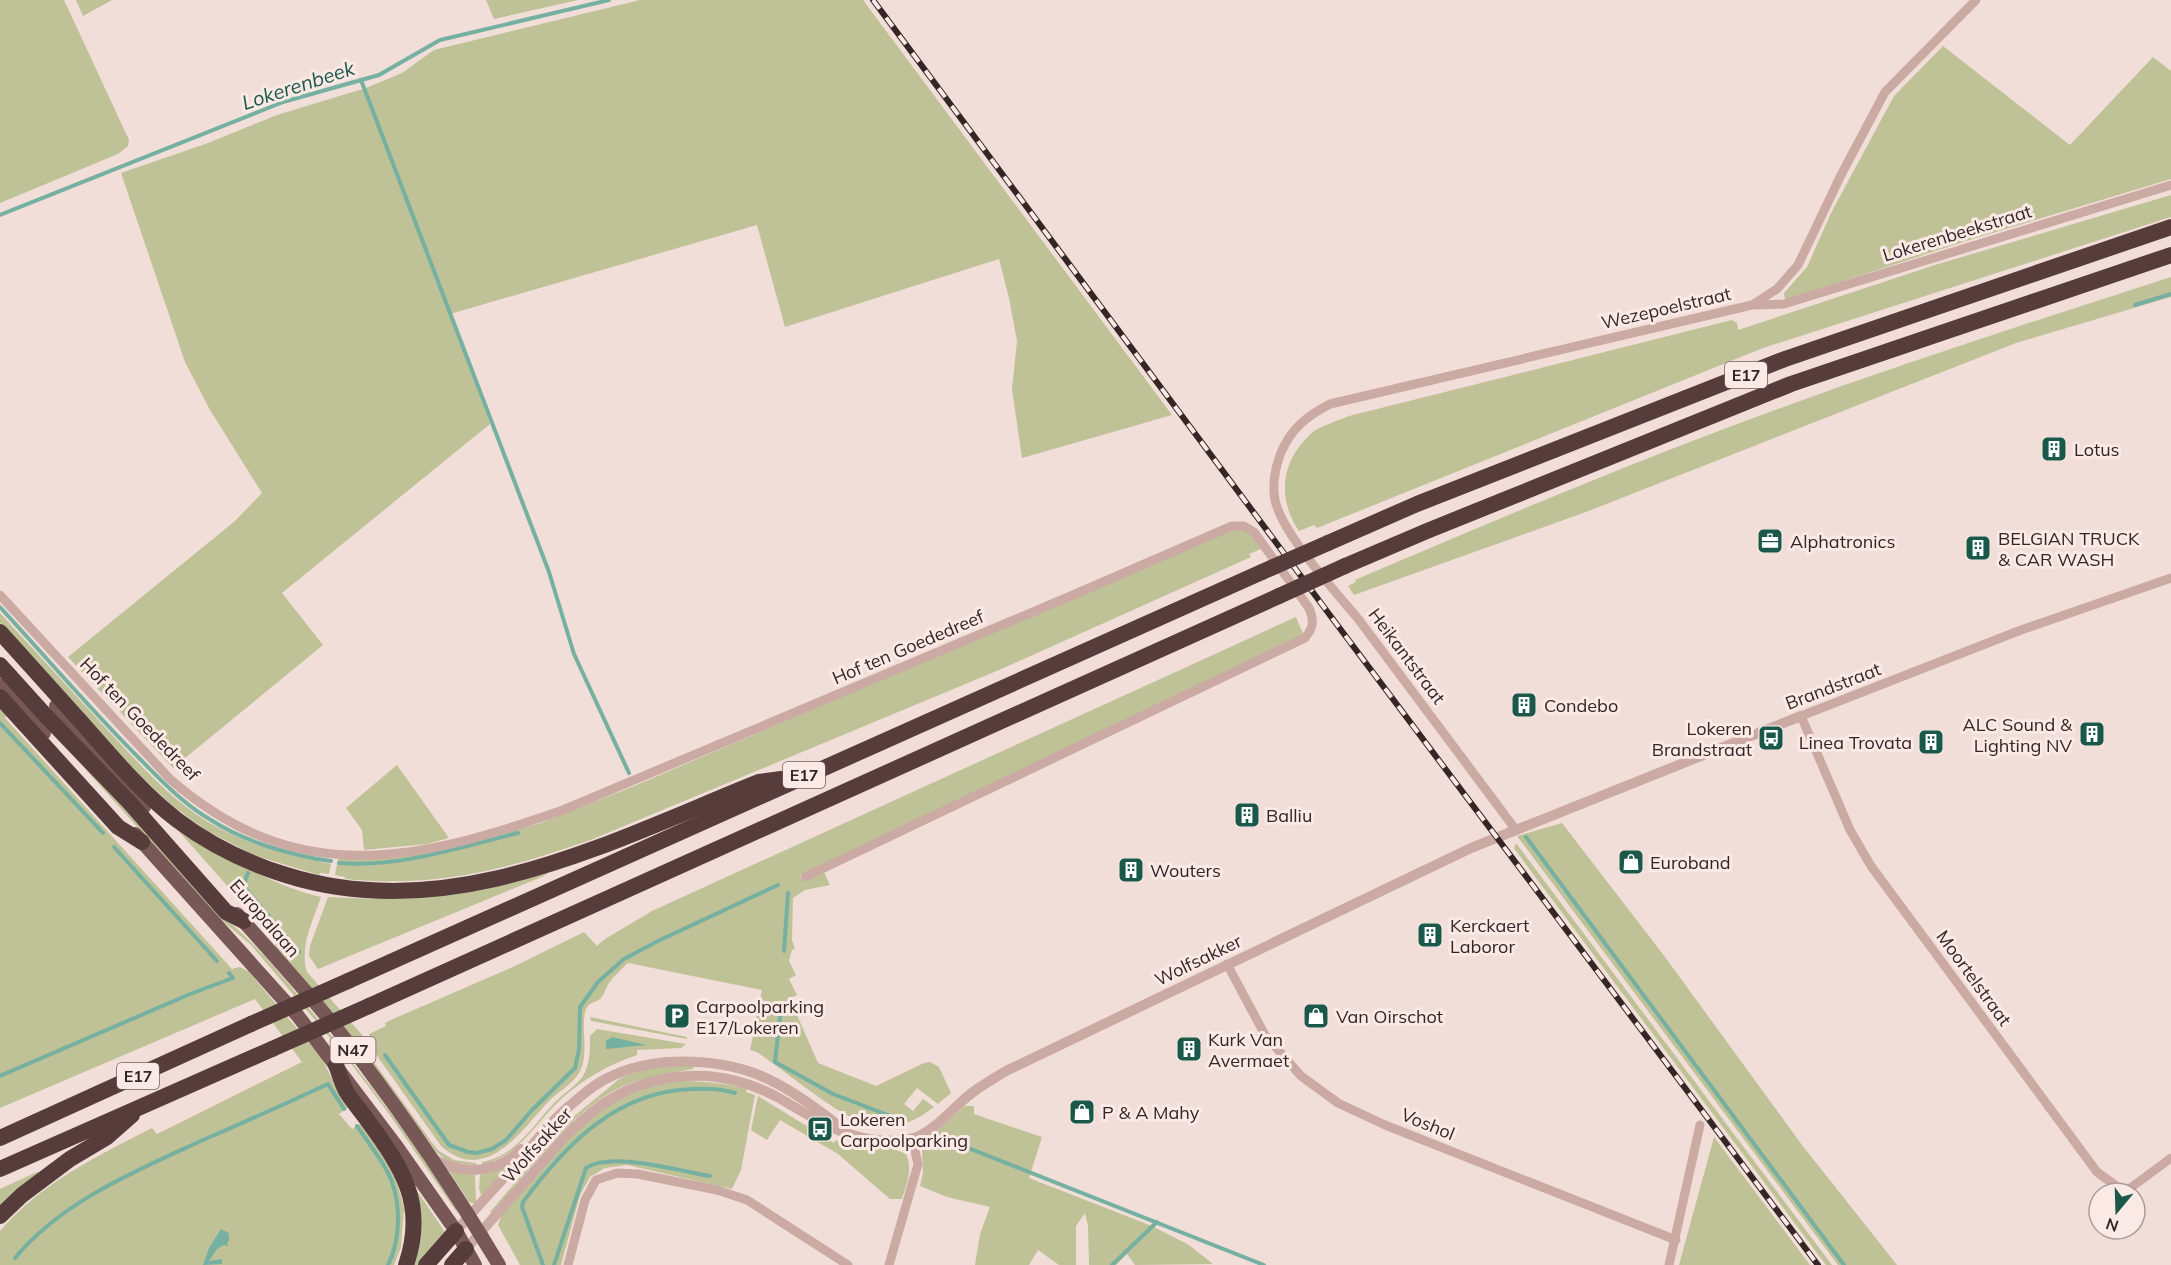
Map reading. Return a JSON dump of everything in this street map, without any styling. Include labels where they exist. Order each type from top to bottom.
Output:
[{"type":"highway","name":"E17","points":[[0,1138],[805,774],[1417,504],[1785,359],[2171,227]]},
{"type":"highway","name":"E17","points":[[0,1169],[369,1006],[1427,531],[1791,384],[2171,255]]},
{"type":"highway","points":[[0,632],[132,780],[178,820],[198,835],[245,860],[302,880],[338,888],[387,892],[414,891],[494,880],[590,850],[759,782],[805,774]]},
{"type":"highway","points":[[0,665],[129,802],[225,912],[244,921]]},
{"type":"highway","points":[[0,697],[118,827],[142,842]]},
{"type":"highway","points":[[336,1065],[346,1090],[392,1153],[406,1182],[413,1222],[413,1238],[406,1265]]},
{"type":"highway","points":[[0,1216],[30,1189],[70,1159],[107,1137],[147,1103]]},
{"type":"highway","points":[[0,1131],[24,1127]]},
{"type":"highway","points":[[426,1265],[456,1231]]},
{"type":"highway","points":[[452,1265],[466,1249]]},
{"type":"main road","name":"Europalaan","points":[[0,643],[321,1010],[359,1057],[480,1233]]},
{"type":"main road","name":"N47","points":[[0,685],[298,1016],[456,1231],[475,1265]]},
{"type":"main road","name":"N47","points":[[480,1233],[499,1265]]},
{"type":"street","name":"Wezepoelstraat","points":[[1275,499],[1275,468],[1286,440],[1300,423],[1330,404],[1752,305],[1777,289],[1798,265],[1841,175],[1885,92],[1976,0]]},
{"type":"street","name":"Lokerenbeekstraat","points":[[1752,305],[1784,304],[2171,185]]},
{"type":"street","name":"Heikantstraat","points":[[1275,499],[1292,534],[1513,826],[1511,832]]},
{"type":"street","name":"Hof ten Goededreef","points":[[0,595],[170,778],[196,800],[230,823],[268,839],[319,853],[355,856],[398,854],[433,848],[508,828],[563,810],[1233,526],[1244,526],[1254,532],[1309,608],[1314,619],[1312,630],[1305,638],[805,877]]},
{"type":"street","name":"Brandstraat","points":[[1511,832],[2021,630],[2171,578]]},
{"type":"street","name":"Moortelstraat","points":[[1801,716],[1850,830],[1870,866],[2097,1172],[2120,1188],[2129,1189],[2171,1158]]},
{"type":"street","name":"Wolfsakker","points":[[466,1249],[578,1122],[604,1102],[637,1085],[677,1076],[697,1075],[736,1081],[762,1090],[828,1126],[849,1134],[873,1141],[912,1138],[929,1129],[985,1083],[1006,1071],[1471,848],[1511,832]]},
{"type":"street","name":"Voshol","points":[[1227,964],[1265,1035],[1301,1076],[1338,1103],[1385,1125],[1676,1240]]},
{"type":"street","name":"Wolfsakker","points":[[456,1231],[545,1130],[571,1104],[613,1075],[630,1069],[680,1061],[738,1069],[768,1078],[849,1134]]},
{"type":"street","name":"Wolfsakker","points":[[429,1156],[444,1165],[469,1170],[484,1170],[501,1164],[519,1151],[563,1102],[574,1093],[598,1084]]},
{"type":"street","points":[[1669,1265],[1700,1125]]},
{"type":"street","points":[[889,1265],[918,1164],[912,1138]]},
{"type":"street","points":[[568,1265],[585,1200],[596,1180],[617,1173],[638,1174],[688,1183],[747,1200],[848,1265]]},
{"type":"green space","points":[[0,0],[64,0],[129,140],[128,146],[118,154],[0,203]]},
{"type":"green space","points":[[76,0],[112,0],[83,16]]},
{"type":"green space","points":[[486,0],[578,0],[494,19]]},
{"type":"green space","points":[[640,0],[863,0],[1172,415],[1022,458],[1012,389],[1017,341],[999,259],[785,327],[757,225],[450,314],[490,424],[282,593],[323,645],[173,768],[68,657],[235,521],[262,493],[210,410],[185,362],[121,173],[208,143],[277,115],[366,88],[402,73],[434,50]]},
{"type":"green space","points":[[1943,46],[2070,145],[2153,57],[2171,71],[2171,179],[1785,299],[1784,293],[1807,267],[1831,213],[1894,96]]},
{"type":"green space","points":[[2171,195],[2171,217],[1763,348],[1317,528],[1314,525],[1299,531],[1292,520],[1285,497],[1285,485],[1290,462],[1296,451],[1314,431],[1349,416],[1732,320],[1737,323],[1738,330],[1935,265]]},
{"type":"green space","points":[[2171,277],[2171,297],[2016,343],[1586,512],[1354,595],[1348,586],[1356,582],[1355,580],[1490,523],[1716,432],[1886,371]]},
{"type":"green space","points":[[1234,528],[1248,530],[1263,548],[1249,554],[1251,557],[999,670],[593,839],[531,860],[471,874],[411,881],[345,879],[345,877],[335,875],[338,859],[390,858],[422,854],[538,824],[632,787]]},
{"type":"green space","points":[[0,613],[142,767],[185,806],[217,827],[244,840],[287,854],[331,864],[329,874],[320,873],[319,875],[253,855],[206,830],[174,807],[132,768],[0,623]]},
{"type":"green space","points":[[1296,617],[1304,636],[799,876],[802,880],[823,870],[830,885],[805,890],[793,898],[792,940],[795,949],[792,950],[789,961],[796,975],[789,979],[797,995],[790,999],[818,1063],[876,1086],[930,1062],[939,1067],[951,1093],[938,1104],[917,1088],[904,1104],[913,1111],[923,1099],[934,1107],[918,1118],[888,1127],[874,1126],[860,1121],[832,1106],[757,1052],[750,1050],[762,990],[628,963],[611,980],[601,998],[586,1009],[584,1054],[579,1074],[549,1101],[515,1139],[488,1157],[473,1160],[458,1157],[441,1146],[375,1053],[369,1034],[386,1026],[385,1023],[393,1019],[513,967],[584,932],[597,946],[652,911]]},
{"type":"green space","points":[[0,674],[289,984],[395,1118],[447,1192],[458,1214],[389,1114],[343,1053],[251,945],[219,918]]},
{"type":"green space","points":[[0,707],[8,715],[5,718],[232,969],[240,967],[249,972],[321,1057],[350,1106],[339,1114],[352,1129],[363,1122],[392,1163],[404,1208],[401,1247],[394,1265],[0,1265],[0,1231],[33,1199],[71,1172],[152,1128],[157,1134],[302,1062],[255,999],[0,1108]]},
{"type":"green space","points":[[397,765],[449,838],[427,844],[364,850],[362,830],[346,808]]},
{"type":"green space","points":[[167,818],[260,874],[321,897],[306,944],[307,972],[363,1036],[371,1058],[439,1151],[454,1160],[477,1165],[455,1163],[436,1152],[392,1090],[276,949],[275,943],[262,925]]},
{"type":"green space","points":[[1562,823],[1665,957],[1802,1145],[1897,1265],[1838,1265],[1517,836]]},
{"type":"green space","points":[[1516,843],[1832,1265],[1826,1265],[1533,874],[1514,848]]},
{"type":"green space","points":[[549,872],[318,969],[309,956],[310,946],[328,897],[376,899],[400,897]]},
{"type":"green space","points":[[590,1017],[687,1037],[687,1039],[591,1021]]},
{"type":"green space","points":[[597,1029],[686,1044],[681,1048],[637,1050],[637,1055],[596,1073],[560,1100],[517,1147],[507,1154],[482,1165],[482,1162],[494,1159],[514,1146],[555,1102],[580,1080],[588,1062],[590,1036]]},
{"type":"green space","points":[[694,1066],[693,1069],[635,1082],[600,1099],[569,1125],[490,1212],[567,1122],[618,1080],[645,1069]]},
{"type":"green space","points":[[675,1081],[729,1085],[747,1089],[746,1092],[755,1095],[741,1170],[732,1189],[627,1165],[605,1168],[590,1177],[580,1195],[561,1265],[520,1265],[498,1225],[502,1214],[572,1134],[609,1104],[642,1088]]},
{"type":"green space","points":[[758,1096],[834,1143],[836,1140],[843,1143],[892,1148],[906,1154],[909,1171],[902,1199],[890,1199],[838,1154],[780,1120],[767,1140],[751,1130]]},
{"type":"green space","points":[[965,1106],[974,1106],[974,1114],[1042,1137],[1029,1178],[1152,1226],[1189,1245],[1213,1264],[1135,1265],[1127,1254],[1116,1265],[1089,1265],[1088,1226],[1085,1213],[1076,1226],[1076,1265],[1059,1265],[1038,1250],[1029,1265],[975,1265],[980,1234],[990,1207],[947,1197],[920,1186],[923,1173],[922,1150],[927,1140]]},
{"type":"green space","points":[[1714,1137],[1810,1265],[1679,1265]]},
{"type":"green space","points":[[506,1167],[482,1198],[479,1189],[480,1175]]},
{"type":"green space","points":[[449,1171],[475,1175],[476,1204],[469,1202]]},
{"type":"green space","points":[[37,1172],[40,1173],[0,1207],[0,1189]]},
{"type":"green space","points":[[413,1185],[447,1235],[421,1265],[412,1265]]},
{"type":"water","points":[[612,1037],[646,1045],[606,1049],[606,1041]]},
{"type":"water","points":[[221,1229],[229,1233],[227,1244],[229,1246],[224,1245],[217,1249],[209,1261],[222,1259],[222,1264],[203,1265],[209,1248]]},
{"type":"waterway","name":"Lokerenbeek","points":[[0,215],[283,102],[379,75],[440,40],[609,0]]},
{"type":"waterway","points":[[361,80],[549,572],[574,654],[629,773]]},
{"type":"waterway","points":[[2135,305],[2171,294]]},
{"type":"waterway","points":[[0,607],[121,740],[191,807],[224,828],[253,841],[284,851],[331,861]]},
{"type":"waterway","points":[[0,723],[103,833]]},
{"type":"waterway","points":[[339,863],[362,864],[407,859],[518,833]]},
{"type":"waterway","points":[[1526,837],[1844,1265]]},
{"type":"waterway","points":[[114,847],[217,961]]},
{"type":"waterway","points":[[248,873],[243,886],[299,952]]},
{"type":"waterway","points":[[385,1055],[449,1145],[476,1153],[492,1149],[506,1140],[532,1110],[575,1068],[579,1049],[580,1007],[598,982],[624,959],[778,885]]},
{"type":"waterway","points":[[784,951],[788,893]]},
{"type":"waterway","points":[[0,1076],[190,994],[233,978],[229,973]]},
{"type":"waterway","points":[[780,1016],[775,1062],[833,1094],[898,1119]]},
{"type":"waterway","points":[[15,1258],[34,1238],[78,1204],[127,1175],[203,1140],[328,1084],[344,1109]]},
{"type":"waterway","points":[[543,1265],[522,1207],[523,1202],[557,1160],[576,1141],[596,1124],[641,1099],[667,1092],[694,1089],[715,1089],[735,1093]]},
{"type":"waterway","points":[[357,1126],[386,1169],[395,1192],[398,1213],[397,1235],[388,1265]]},
{"type":"waterway","points":[[948,1140],[1264,1265]]},
{"type":"waterway","points":[[554,1265],[586,1168],[597,1163],[628,1162],[710,1176]]},
{"type":"waterway","points":[[1112,1265],[1157,1222]]},
{"type":"railway","points":[[873,0],[1338,626],[1818,1265]]},
{"type":"place","name":"Lotus","points":[[2054,449]]},
{"type":"place","name":"Alphatronics","points":[[1770,541]]},
{"type":"place","name":"BELGIAN TRUCK & CAR WASH","points":[[1978,548]]},
{"type":"place","name":"Condebo","points":[[1524,705]]},
{"type":"place","name":"ALC Sound & Lighting NV","points":[[2092,734]]},
{"type":"place","name":"Lokeren Brandstraat","points":[[1771,738]]},
{"type":"place","name":"Linea Trovata","points":[[1931,742]]},
{"type":"place","name":"Balliu","points":[[1247,815]]},
{"type":"place","name":"Euroband","points":[[1631,862]]},
{"type":"place","name":"Wouters","points":[[1131,870]]},
{"type":"place","name":"Kerckaert Laboror","points":[[1430,935]]},
{"type":"place","name":"Carpoolparking E17/Lokeren","points":[[677,1016]]},
{"type":"place","name":"Van Oirschot","points":[[1316,1016]]},
{"type":"place","name":"Kurk Van Avermaet","points":[[1189,1049]]},
{"type":"place","name":"P & A Mahy","points":[[1082,1112]]},
{"type":"place","name":"Lokeren Carpoolparking","points":[[820,1129]]}]
